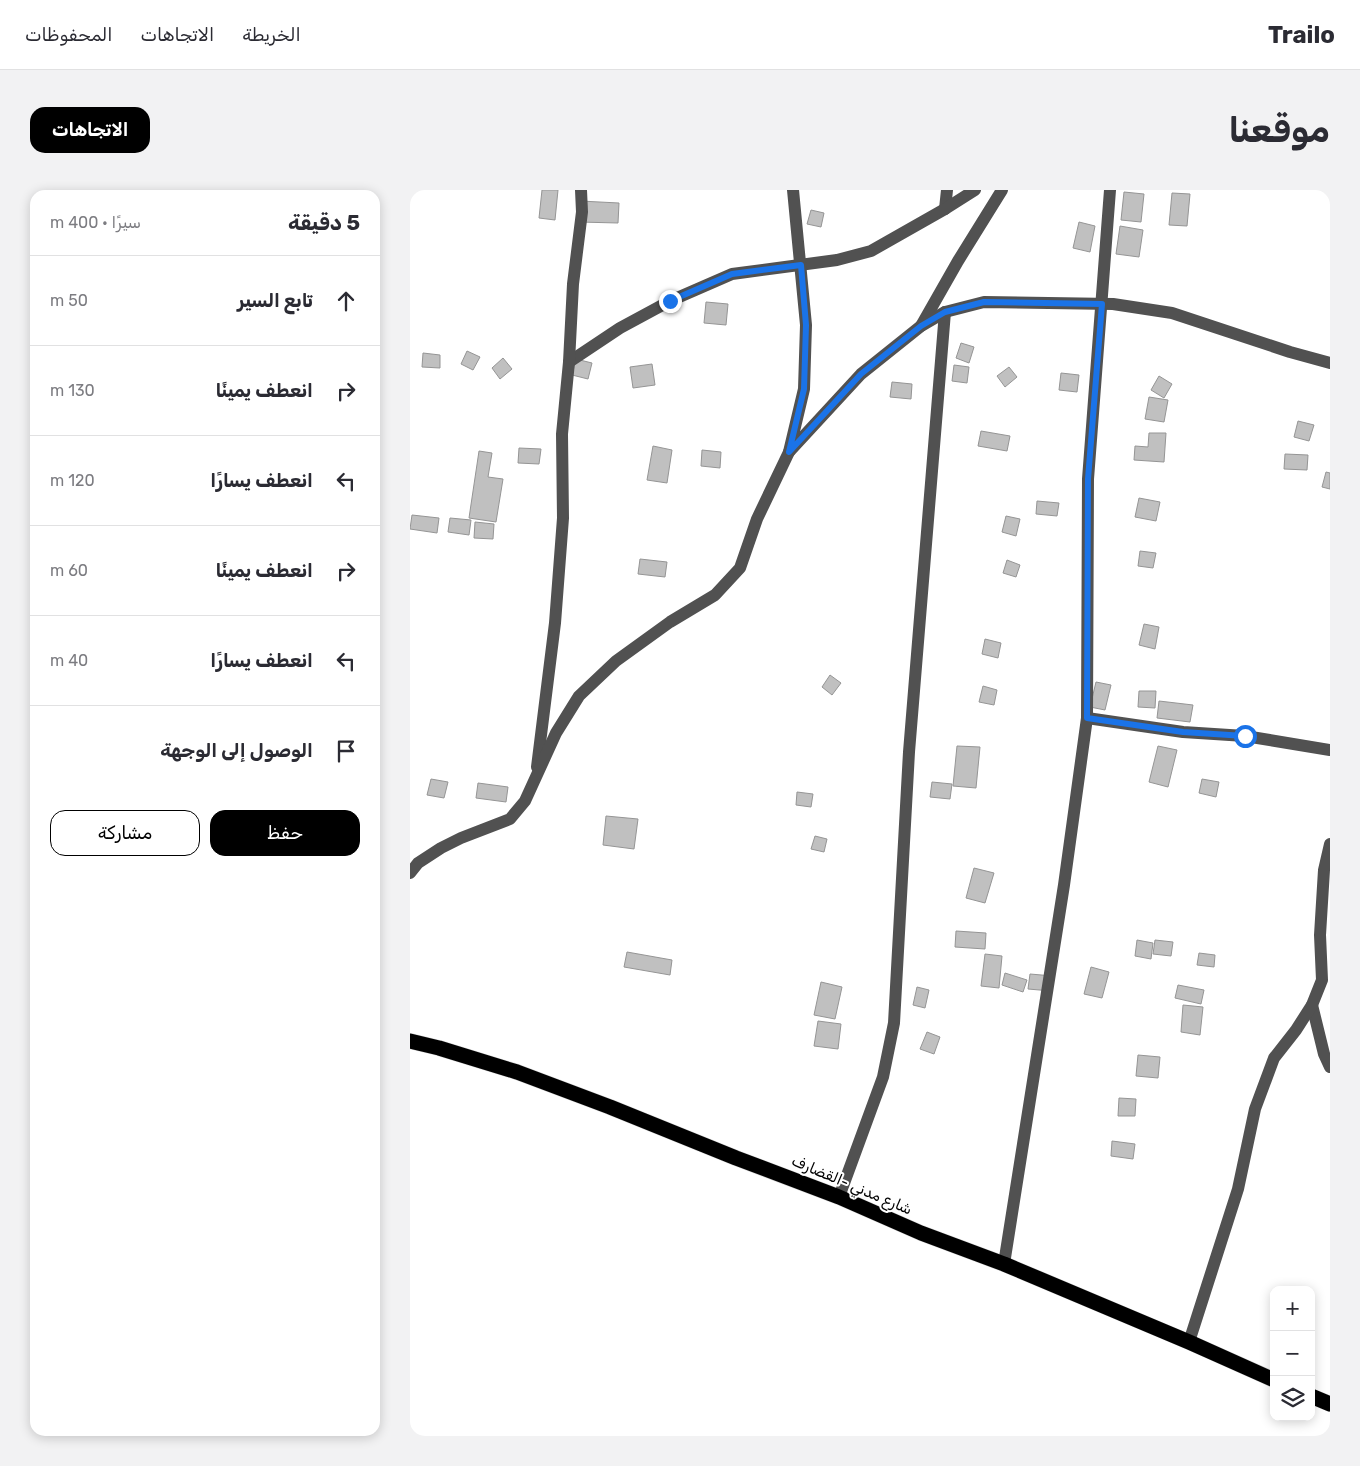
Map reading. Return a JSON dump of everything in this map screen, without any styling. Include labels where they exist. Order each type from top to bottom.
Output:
[{"type":"highway","name":"شارع مدني -القضارف","points":[[410,1041],[517,1072],[839,1197],[921,1233],[1004,1264],[1270,1378]]},
{"type":"highway","points":[[1315,1398],[1330,1404]]},
{"type":"street","points":[[536,779],[555,623],[563,518],[562,434],[569,362],[573,284],[582,212],[582,190]]},
{"type":"street","points":[[410,873],[418,862],[441,848],[510,818],[525,801],[556,733],[579,696],[616,661],[670,622],[715,595],[740,568],[757,519],[789,452],[804,389],[806,325],[794,190]]},
{"type":"street","points":[[945,209],[947,190]]},
{"type":"street","points":[[569,362],[620,328],[670,301],[732,274],[837,260],[871,251],[975,190]]},
{"type":"street","points":[[921,326],[962,253],[1002,190]]},
{"type":"street","points":[[1004,1264],[1064,885],[1087,718],[1088,479],[1110,190]]},
{"type":"street","points":[[789,452],[861,374],[921,326],[945,312],[984,302],[1112,304],[1172,313],[1271,346],[1330,363]]},
{"type":"street","points":[[839,1197],[883,1077],[894,1023],[909,742],[945,312]]},
{"type":"street","points":[[1087,718],[1183,732],[1245,736],[1330,750]]},
{"type":"street","points":[[1188,1342],[1238,1189],[1255,1110],[1274,1058],[1296,1030],[1312,1005],[1322,980],[1325,936],[1324,870],[1330,844]]},
{"type":"street","points":[[1312,1005],[1324,1054],[1330,1067]]},
{"type":"building","points":[[542,190],[558,190],[555,220],[539,218]]},
{"type":"building","points":[[1124,192],[1144,194],[1141,222],[1121,220]]},
{"type":"building","points":[[1172,193],[1190,194],[1187,226],[1169,225]]},
{"type":"building","points":[[580,201],[619,203],[618,223],[579,222]]},
{"type":"building","points":[[811,210],[824,213],[821,227],[807,224]]},
{"type":"building","points":[[1079,222],[1095,226],[1090,252],[1073,248]]},
{"type":"building","points":[[1120,226],[1143,230],[1139,257],[1116,254]]},
{"type":"building","points":[[706,302],[728,304],[726,325],[704,323]]},
{"type":"building","points":[[961,343],[974,347],[969,363],[956,358]]},
{"type":"building","points":[[467,351],[480,357],[473,370],[461,364]]},
{"type":"building","points":[[423,353],[440,355],[440,368],[422,367]]},
{"type":"building","points":[[503,358],[512,369],[500,379],[492,368]]},
{"type":"building","points":[[576,359],[592,363],[588,379],[572,375]]},
{"type":"building","points":[[652,364],[655,385],[633,388],[630,367]]},
{"type":"building","points":[[954,365],[969,367],[967,383],[952,381]]},
{"type":"building","points":[[1009,367],[1017,377],[1005,387],[997,376]]},
{"type":"building","points":[[1061,373],[1079,375],[1077,392],[1059,390]]},
{"type":"building","points":[[1159,376],[1172,384],[1164,398],[1151,390]]},
{"type":"building","points":[[892,382],[912,384],[911,399],[890,397]]},
{"type":"building","points":[[1149,397],[1168,400],[1164,422],[1145,419]]},
{"type":"building","points":[[1298,421],[1314,425],[1309,441],[1294,437]]},
{"type":"building","points":[[981,431],[1010,436],[1007,451],[978,446]]},
{"type":"building","points":[[1149,433],[1166,433],[1164,462],[1134,460],[1135,446],[1148,447]]},
{"type":"building","points":[[653,446],[672,450],[667,483],[647,480]]},
{"type":"building","points":[[519,448],[541,449],[539,464],[518,463]]},
{"type":"building","points":[[702,450],[721,452],[720,468],[701,466]]},
{"type":"building","points":[[479,451],[492,453],[488,477],[503,479],[496,522],[469,518]]},
{"type":"building","points":[[1285,454],[1308,455],[1307,470],[1284,469]]},
{"type":"building","points":[[1326,472],[1330,473],[1330,489],[1322,487]]},
{"type":"building","points":[[1139,498],[1160,502],[1156,521],[1135,517]]},
{"type":"building","points":[[1037,501],[1059,503],[1057,516],[1036,514]]},
{"type":"building","points":[[412,515],[439,518],[437,533],[410,529]]},
{"type":"building","points":[[1006,516],[1020,519],[1016,536],[1002,532]]},
{"type":"building","points":[[450,518],[471,520],[469,535],[448,532]]},
{"type":"building","points":[[475,522],[494,524],[493,539],[474,538]]},
{"type":"building","points":[[1140,551],[1156,553],[1153,568],[1138,566]]},
{"type":"building","points":[[640,559],[667,562],[665,577],[638,574]]},
{"type":"building","points":[[1007,560],[1020,565],[1016,577],[1003,573]]},
{"type":"building","points":[[1144,624],[1159,627],[1155,649],[1139,645]]},
{"type":"building","points":[[985,639],[1001,643],[998,658],[982,654]]},
{"type":"building","points":[[830,675],[841,683],[832,695],[822,687]]},
{"type":"building","points":[[1096,682],[1111,685],[1105,710],[1090,707]]},
{"type":"building","points":[[983,686],[997,690],[994,705],[979,702]]},
{"type":"building","points":[[1139,691],[1156,691],[1155,708],[1138,707]]},
{"type":"building","points":[[1159,701],[1193,705],[1190,722],[1157,718]]},
{"type":"building","points":[[957,746],[980,747],[976,788],[953,786]]},
{"type":"building","points":[[1158,746],[1177,750],[1168,787],[1149,782]]},
{"type":"building","points":[[431,779],[448,782],[444,798],[427,795]]},
{"type":"building","points":[[1202,779],[1219,782],[1216,797],[1199,793]]},
{"type":"building","points":[[932,782],[952,784],[950,799],[930,797]]},
{"type":"building","points":[[478,783],[508,787],[506,802],[476,798]]},
{"type":"building","points":[[797,792],[813,794],[811,807],[796,805]]},
{"type":"building","points":[[606,816],[638,819],[634,849],[603,845]]},
{"type":"building","points":[[815,836],[827,839],[824,852],[811,849]]},
{"type":"building","points":[[974,868],[994,873],[985,903],[966,898]]},
{"type":"building","points":[[956,931],[986,933],[985,949],[955,947]]},
{"type":"building","points":[[1137,940],[1153,943],[1151,959],[1135,956]]},
{"type":"building","points":[[1155,940],[1173,942],[1171,956],[1153,954]]},
{"type":"building","points":[[627,952],[672,960],[670,975],[624,967]]},
{"type":"building","points":[[1199,953],[1215,955],[1214,967],[1197,965]]},
{"type":"building","points":[[985,954],[1002,956],[999,988],[981,986]]},
{"type":"building","points":[[1091,967],[1109,972],[1102,998],[1084,994]]},
{"type":"building","points":[[1005,973],[1027,980],[1023,992],[1002,985]]},
{"type":"building","points":[[1030,974],[1053,976],[1051,991],[1028,989]]},
{"type":"building","points":[[821,982],[842,987],[835,1019],[814,1015]]},
{"type":"building","points":[[1178,985],[1204,990],[1201,1004],[1175,998]]},
{"type":"building","points":[[917,987],[929,990],[925,1008],[913,1005]]},
{"type":"building","points":[[1183,1005],[1203,1007],[1200,1035],[1181,1032]]},
{"type":"building","points":[[818,1021],[841,1024],[838,1049],[814,1046]]},
{"type":"building","points":[[927,1032],[940,1037],[934,1054],[920,1049]]},
{"type":"building","points":[[1138,1055],[1160,1057],[1158,1078],[1136,1076]]},
{"type":"building","points":[[1119,1098],[1136,1099],[1135,1116],[1118,1116]]},
{"type":"building","points":[[1112,1141],[1135,1144],[1133,1159],[1111,1156]]},
{"type":"route","points":[[670,301],[732,274],[801,265],[806,325],[804,389],[789,452],[861,374],[921,326],[945,312],[984,302],[1102,304],[1088,479],[1087,718],[1183,732],[1245,736]]}]
